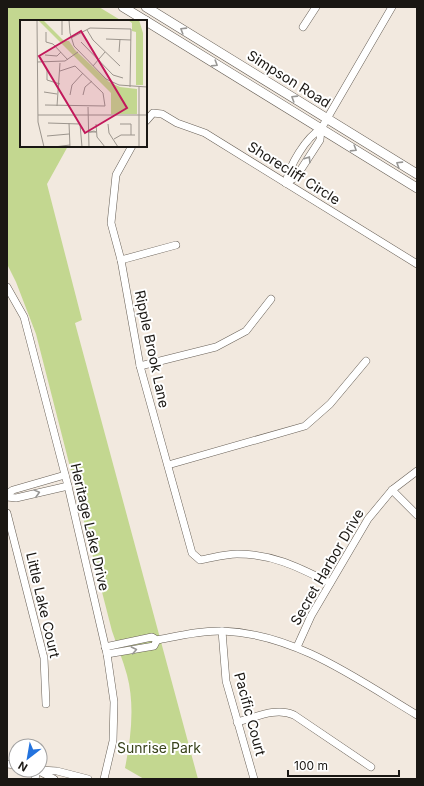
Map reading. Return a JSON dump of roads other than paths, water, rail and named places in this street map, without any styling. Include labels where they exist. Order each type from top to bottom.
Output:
[{"type":"main road","name":"Simpson Road","points":[[123,7],[144,20]]},
{"type":"main road","name":"Simpson Road","points":[[146,7],[417,174]]},
{"type":"main road","name":"Simpson Road","points":[[147,22],[417,188]]},
{"type":"street","points":[[302,27],[316,7]]},
{"type":"street","points":[[286,183],[296,177],[320,140],[321,129],[392,7]]},
{"type":"street","name":"Shorecliff Circle","points":[[147,120],[153,113],[162,114],[177,123],[204,133],[417,264]]},
{"type":"street","name":"Ripple Brook Lane","points":[[131,147],[116,175],[111,223],[121,260],[140,366],[192,553],[200,560],[235,554],[263,555],[293,564],[330,583]]},
{"type":"street","points":[[121,260],[176,245]]},
{"type":"street","name":"Heritage Lake Drive","points":[[7,287],[24,316],[68,486],[107,654],[114,702],[113,741],[104,779]]},
{"type":"street","points":[[140,366],[216,347],[246,331],[271,299]]},
{"type":"street","points":[[168,465],[305,426],[330,404],[366,361]]},
{"type":"street","name":"Secret Harbor Drive","points":[[297,647],[311,616],[368,519],[392,490],[417,471]]},
{"type":"street","points":[[7,494],[13,490],[65,475]]},
{"type":"street","points":[[7,497],[16,498],[68,486]]},
{"type":"street","points":[[392,490],[417,515]]},
{"type":"street","name":"Little Lake Court","points":[[7,512],[44,658],[46,704]]},
{"type":"street","points":[[105,647],[152,637],[157,640],[222,631],[251,633],[297,647],[336,666],[417,715]]},
{"type":"street","name":"Pacific Court","points":[[222,631],[226,682],[254,779]]},
{"type":"street","points":[[107,654],[154,646],[157,640]]},
{"type":"street","points":[[237,722],[276,711],[285,711],[294,715],[371,767]]},
{"type":"street","points":[[48,771],[57,771],[88,779]]},
{"type":"park label","name":"Sunrise Park","points":[[159,748]]}]
